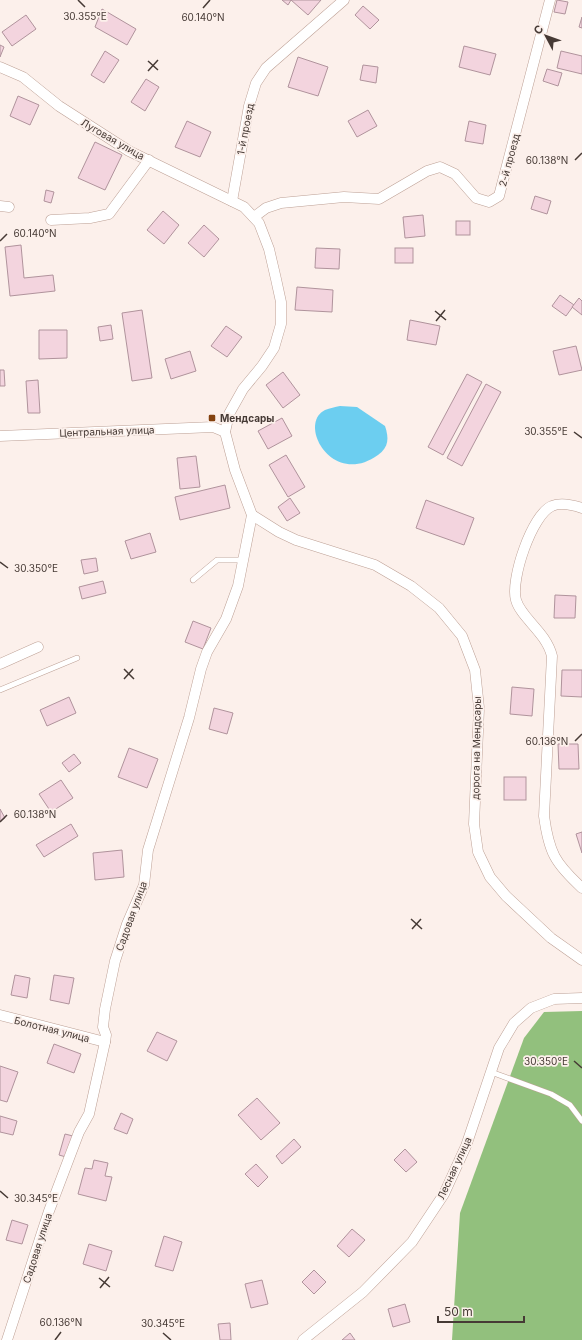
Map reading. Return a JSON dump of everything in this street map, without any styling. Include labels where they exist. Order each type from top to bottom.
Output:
[{"type":"street","name":"1-й проезд","points":[[232,200],[249,106],[256,82],[266,68],[344,0]]},
{"type":"street","name":"2-й проезд","points":[[254,217],[266,208],[281,203],[344,197],[379,199],[427,170],[440,167],[455,174],[476,198],[489,202],[499,196],[550,0]]},
{"type":"street","name":"Луговая улица","points":[[0,67],[23,77],[58,106],[129,151],[232,200],[244,207],[254,217]]},
{"type":"street","points":[[51,220],[90,218],[109,214],[149,160]]},
{"type":"street","points":[[252,515],[235,470],[225,432],[229,414],[243,389],[262,366],[274,348],[281,324],[281,302],[269,250],[259,223],[254,217]]},
{"type":"street","name":"Центральная улица","points":[[0,436],[213,427],[225,432]]},
{"type":"street","points":[[582,508],[561,504],[551,506],[542,514],[533,528],[518,569],[514,590],[516,601],[550,647],[552,656],[544,816],[547,842],[561,868],[582,888]]},
{"type":"street","name":"Садовая улица","points":[[7,1340],[49,1212],[79,1132],[89,1114],[105,1042],[106,1034],[103,1027],[105,1009],[115,961],[126,924],[144,885],[148,850],[189,718],[201,669],[207,652],[226,619],[238,586],[252,515]]},
{"type":"street","name":"дорога на Мендсары","points":[[252,515],[279,532],[296,540],[375,565],[411,586],[438,608],[462,636],[475,670],[479,708],[474,824],[478,852],[490,877],[506,896],[551,938],[582,960]]},
{"type":"street","points":[[0,664],[38,647]]},
{"type":"street","name":"Лесная улица","points":[[303,1340],[363,1292],[412,1242],[444,1194],[466,1146],[500,1048],[514,1023],[531,1008],[554,999],[582,998]]},
{"type":"street","name":"Болотная улица","points":[[0,1015],[105,1042]]},
{"type":"lane","points":[[193,580],[217,560],[244,560]]},
{"type":"lane","points":[[0,690],[77,658]]},
{"type":"lane","points":[[491,1072],[551,1094],[570,1105],[582,1121]]},
{"type":"green space","points":[[582,1011],[582,1340],[452,1340],[460,1213],[524,1038],[544,1012]]},
{"type":"water","points":[[340,406],[357,407],[385,426],[387,442],[382,452],[361,463],[346,464],[334,459],[324,450],[317,439],[315,428],[317,417],[325,410]]},
{"type":"building","points":[[282,0],[291,0],[288,5]]},
{"type":"building","points":[[291,0],[321,0],[308,15]]},
{"type":"building","points":[[557,0],[568,2],[565,14],[554,12]]},
{"type":"building","points":[[363,6],[379,20],[370,29],[355,15]]},
{"type":"building","points":[[102,9],[136,29],[127,45],[95,27]]},
{"type":"building","points":[[26,15],[36,29],[12,46],[2,32]]},
{"type":"building","points":[[582,17],[582,28],[579,27]]},
{"type":"building","points":[[0,45],[4,47],[0,57]]},
{"type":"building","points":[[464,46],[496,54],[490,75],[459,67]]},
{"type":"building","points":[[105,51],[119,60],[104,83],[91,75]]},
{"type":"building","points":[[561,51],[582,56],[582,74],[557,68]]},
{"type":"building","points":[[298,57],[328,67],[318,96],[288,87]]},
{"type":"building","points":[[363,65],[378,67],[376,83],[360,80]]},
{"type":"building","points":[[547,69],[562,73],[558,86],[543,81]]},
{"type":"building","points":[[146,79],[159,87],[145,111],[131,102]]},
{"type":"building","points":[[18,96],[39,105],[30,125],[10,116]]},
{"type":"building","points":[[368,110],[377,126],[357,137],[348,121]]},
{"type":"building","points":[[187,121],[211,132],[200,157],[175,147]]},
{"type":"building","points":[[469,121],[486,125],[483,144],[465,141]]},
{"type":"building","points":[[95,142],[122,155],[105,190],[78,178]]},
{"type":"building","points":[[46,190],[54,192],[51,203],[44,201]]},
{"type":"building","points":[[535,196],[551,201],[547,214],[531,209]]},
{"type":"building","points":[[163,211],[179,225],[164,244],[147,230]]},
{"type":"building","points":[[423,215],[425,236],[405,238],[403,217]]},
{"type":"building","points":[[456,221],[470,221],[470,235],[456,235]]},
{"type":"building","points":[[204,225],[219,239],[204,257],[188,243]]},
{"type":"building","points":[[21,245],[24,278],[53,275],[55,291],[10,296],[5,247]]},
{"type":"building","points":[[316,248],[340,249],[339,269],[315,268]]},
{"type":"building","points":[[395,248],[413,248],[413,263],[395,263]]},
{"type":"building","points":[[297,287],[333,290],[332,312],[295,310]]},
{"type":"building","points":[[560,295],[574,305],[566,316],[552,306]]},
{"type":"building","points":[[579,298],[582,301],[582,315],[572,307]]},
{"type":"building","points":[[142,310],[152,378],[132,381],[122,313]]},
{"type":"building","points":[[410,320],[440,326],[436,345],[407,340]]},
{"type":"building","points":[[111,325],[113,339],[100,341],[98,327]]},
{"type":"building","points":[[226,326],[242,337],[227,357],[211,346]]},
{"type":"building","points":[[39,330],[67,330],[67,358],[39,359]]},
{"type":"building","points":[[576,346],[582,370],[559,375],[553,351]]},
{"type":"building","points":[[190,351],[196,371],[171,379],[165,359]]},
{"type":"building","points":[[0,370],[4,370],[5,386],[0,386]]},
{"type":"building","points":[[283,372],[300,395],[283,408],[266,385]]},
{"type":"building","points":[[467,374],[482,382],[443,455],[428,447]]},
{"type":"building","points":[[38,380],[40,413],[28,413],[26,381]]},
{"type":"building","points":[[486,384],[501,392],[462,466],[447,458]]},
{"type":"building","points":[[282,418],[292,436],[268,449],[258,431]]},
{"type":"building","points":[[286,455],[305,487],[288,497],[269,465]]},
{"type":"building","points":[[196,456],[200,487],[180,489],[177,458]]},
{"type":"building","points":[[225,485],[230,508],[180,520],[175,497]]},
{"type":"building","points":[[290,498],[300,513],[287,521],[278,507]]},
{"type":"building","points":[[426,500],[474,518],[464,545],[416,528]]},
{"type":"building","points":[[150,533],[156,552],[131,559],[125,541]]},
{"type":"building","points":[[96,558],[98,571],[84,574],[81,560]]},
{"type":"building","points":[[103,581],[106,593],[82,599],[79,587]]},
{"type":"building","points":[[555,595],[576,596],[575,618],[554,618]]},
{"type":"building","points":[[193,621],[211,628],[203,649],[185,642]]},
{"type":"building","points":[[562,670],[582,670],[582,697],[561,696]]},
{"type":"building","points":[[512,687],[534,689],[532,716],[510,714]]},
{"type":"building","points":[[69,697],[76,713],[47,726],[40,710]]},
{"type":"building","points":[[214,708],[233,713],[227,734],[209,729]]},
{"type":"building","points":[[558,744],[578,744],[579,769],[559,769]]},
{"type":"building","points":[[129,748],[158,759],[147,788],[118,777]]},
{"type":"building","points":[[74,754],[81,763],[69,772],[62,763]]},
{"type":"building","points":[[504,777],[526,777],[526,800],[504,800]]},
{"type":"building","points":[[61,780],[73,798],[51,812],[39,794]]},
{"type":"building","points":[[0,809],[5,818],[0,821]]},
{"type":"building","points":[[71,824],[78,836],[44,857],[36,845]]},
{"type":"building","points":[[582,832],[582,853],[576,834]]},
{"type":"building","points":[[122,850],[124,877],[95,880],[93,853]]},
{"type":"building","points":[[15,975],[30,978],[27,998],[11,995]]},
{"type":"building","points":[[54,975],[74,978],[69,1004],[50,1000]]},
{"type":"building","points":[[157,1032],[177,1041],[167,1061],[147,1051]]},
{"type":"building","points":[[54,1044],[81,1054],[74,1073],[47,1063]]},
{"type":"building","points":[[0,1066],[18,1072],[7,1102],[0,1100]]},
{"type":"building","points":[[257,1098],[280,1123],[261,1140],[238,1115]]},
{"type":"building","points":[[121,1113],[133,1119],[127,1134],[114,1129]]},
{"type":"building","points":[[0,1116],[17,1121],[13,1135],[0,1132]]},
{"type":"building","points":[[65,1134],[73,1136],[66,1157],[59,1155]]},
{"type":"building","points":[[294,1139],[301,1147],[282,1164],[276,1156]]},
{"type":"building","points":[[405,1149],[417,1162],[406,1172],[394,1160]]},
{"type":"building","points":[[94,1160],[108,1163],[105,1176],[112,1177],[106,1201],[78,1194],[85,1168],[92,1169]]},
{"type":"building","points":[[256,1164],[268,1177],[258,1187],[245,1174]]},
{"type":"building","points":[[12,1220],[28,1225],[22,1244],[6,1240]]},
{"type":"building","points":[[352,1229],[365,1240],[349,1257],[337,1246]]},
{"type":"building","points":[[164,1236],[182,1242],[173,1271],[155,1266]]},
{"type":"building","points":[[89,1244],[112,1251],[106,1271],[83,1264]]},
{"type":"building","points":[[314,1270],[326,1282],[314,1294],[302,1282]]},
{"type":"building","points":[[262,1280],[268,1304],[251,1308],[245,1284]]},
{"type":"building","points":[[405,1304],[410,1322],[393,1327],[388,1309]]},
{"type":"building","points":[[230,1323],[231,1340],[220,1340],[218,1324]]},
{"type":"building","points":[[350,1333],[355,1340],[342,1340]]},
{"type":"place","name":"Мендсары","points":[[212,418]]}]
